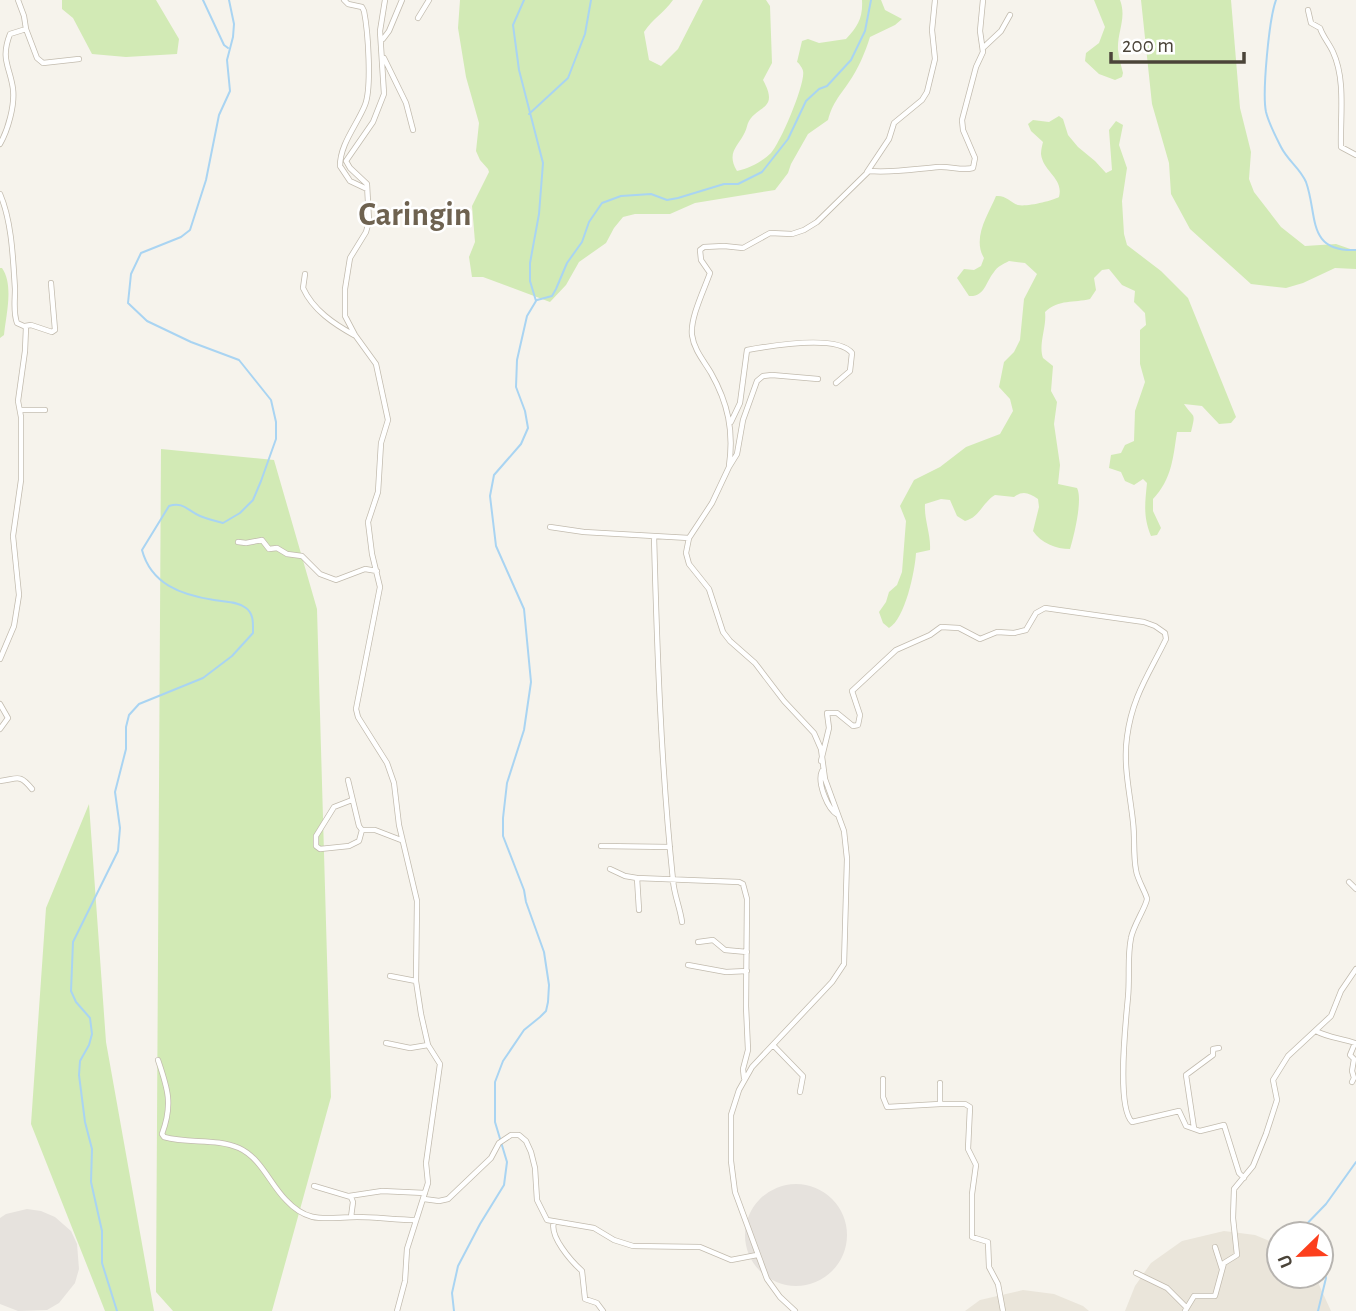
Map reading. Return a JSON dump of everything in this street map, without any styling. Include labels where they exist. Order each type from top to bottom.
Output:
[{"type":"street","points":[[18,0],[37,58],[43,63],[79,59]]},
{"type":"street","points":[[344,0],[348,4],[362,7],[364,11],[368,92],[364,108],[340,159],[340,166],[350,180],[368,189]]},
{"type":"street","points":[[385,0],[380,31],[383,40],[384,94],[378,111],[346,161],[365,181],[370,210],[366,232],[350,258],[345,289],[345,316],[376,364],[387,414],[387,427],[381,443],[378,492],[368,522],[369,541],[380,587],[356,712],[391,772],[396,793],[402,840],[417,901],[416,981],[428,1045],[440,1066],[427,1158],[428,1180],[407,1249],[405,1281],[397,1311]]},
{"type":"street","points":[[383,40],[402,0]]},
{"type":"street","points":[[418,18],[429,0]]},
{"type":"street","points":[[731,422],[716,382],[698,354],[692,336],[693,324],[710,273],[701,260],[700,250],[704,247],[724,246],[746,248],[770,233],[792,234],[804,230],[817,222],[866,173],[889,139],[894,123],[922,100],[927,92],[936,59],[932,30],[935,0]]},
{"type":"street","points":[[983,0],[980,32],[983,48]]},
{"type":"street","points":[[1308,10],[1311,23],[1320,27],[1333,52],[1340,85],[1341,147],[1356,155]]},
{"type":"street","points":[[866,173],[940,167],[966,170],[973,168],[975,158],[963,130],[962,120],[983,48],[1001,31],[1010,15]]},
{"type":"street","points":[[0,144],[7,125],[13,90],[6,64],[8,38],[15,31],[26,29]]},
{"type":"street","points":[[384,57],[406,103],[413,130]]},
{"type":"street","points":[[0,194],[5,209],[13,271],[14,316],[17,323],[52,332],[55,330],[51,283]]},
{"type":"street","points":[[305,274],[303,288],[317,307],[337,326],[355,335]]},
{"type":"street","points":[[0,659],[14,626],[19,596],[13,536],[21,480],[19,392],[24,362],[25,326]]},
{"type":"street","points":[[729,467],[731,422],[740,403],[747,351],[787,344],[840,344],[852,353],[850,371],[836,383]]},
{"type":"street","points":[[795,1311],[773,1288],[735,1192],[731,1161],[731,1115],[744,1079],[832,982],[844,964],[847,859],[844,831],[822,770],[821,749],[814,733],[784,701],[755,663],[723,632],[709,589],[688,561],[686,549],[737,454],[743,420],[760,379],[772,374],[818,379]]},
{"type":"street","points":[[20,410],[45,410]]},
{"type":"street","points":[[550,527],[584,532],[690,538]]},
{"type":"street","points":[[654,536],[670,847],[676,900],[680,906],[682,922]]},
{"type":"street","points":[[237,542],[262,540],[269,549],[277,548],[287,554],[302,555],[315,570],[336,580],[365,569],[377,571]]},
{"type":"street","points":[[821,761],[829,728],[827,713],[837,713],[853,726],[857,726],[860,715],[852,691],[897,650],[930,635],[941,626],[959,628],[979,639],[997,632],[1014,633],[1026,630],[1036,613],[1045,608],[1143,622],[1165,633],[1166,639],[1134,701],[1125,757],[1134,824],[1135,868],[1147,901],[1133,927],[1128,962],[1125,1098],[1132,1122],[1180,1111],[1186,1126],[1203,1131],[1223,1125],[1226,1127],[1239,1173],[1244,1178]]},
{"type":"street","points":[[0,704],[8,718],[0,729]]},
{"type":"street","points":[[0,781],[19,777],[32,789]]},
{"type":"street","points":[[348,780],[362,830],[359,841],[348,846],[320,849],[316,846],[316,835],[334,807],[352,800]]},
{"type":"street","points":[[362,830],[375,830],[402,840]]},
{"type":"street","points":[[601,846],[670,847]]},
{"type":"street","points":[[610,869],[637,878],[743,884],[747,899],[748,1051],[743,1069],[744,1079]]},
{"type":"street","points":[[637,878],[639,910]]},
{"type":"street","points":[[1349,882],[1356,888]]},
{"type":"street","points":[[698,942],[713,940],[724,950],[747,951]]},
{"type":"street","points":[[688,965],[726,972],[747,971]]},
{"type":"street","points":[[1136,1273],[1167,1289],[1185,1309],[1195,1296],[1215,1296],[1224,1263],[1237,1255],[1233,1218],[1234,1189],[1255,1164],[1276,1105],[1273,1080],[1288,1056],[1331,1016],[1341,991],[1356,969]]},
{"type":"street","points":[[390,976],[416,981]]},
{"type":"street","points":[[1316,1031],[1354,1043],[1350,1055],[1354,1059],[1352,1082]]},
{"type":"street","points":[[386,1044],[410,1048],[428,1045]]},
{"type":"street","points":[[774,1045],[804,1077],[800,1092]]},
{"type":"street","points":[[1194,1128],[1186,1075],[1196,1065],[1212,1056],[1213,1049],[1219,1048]]},
{"type":"street","points":[[158,1060],[170,1105],[164,1137],[218,1142],[236,1147],[254,1158],[287,1201],[306,1215],[323,1220],[351,1217],[416,1220]]},
{"type":"street","points":[[883,1079],[883,1097],[887,1107],[940,1104],[965,1104],[970,1107],[968,1149],[976,1165],[972,1194],[972,1237],[988,1242],[989,1267],[998,1284],[1003,1311]]},
{"type":"street","points":[[940,1083],[940,1104]]},
{"type":"street","points":[[314,1186],[349,1196],[382,1191],[424,1196],[439,1201],[448,1199],[491,1158],[501,1141],[512,1135],[519,1135],[526,1140],[535,1168],[537,1200],[547,1220],[594,1228],[614,1240],[633,1246],[700,1247],[732,1260],[758,1255]]},
{"type":"street","points":[[349,1196],[353,1201],[351,1217]]},
{"type":"street","points":[[554,1222],[552,1229],[557,1241],[583,1274],[585,1299],[597,1303],[603,1311]]},
{"type":"street","points":[[1215,1247],[1222,1270]]},
{"type":"shaded area","points":[[796,1184],[816,1188],[832,1199],[843,1215],[847,1235],[843,1255],[832,1271],[816,1282],[796,1286],[776,1282],[760,1271],[749,1255],[745,1235],[749,1215],[760,1199],[776,1188]]},
{"type":"shaded area","points":[[27,1209],[55,1217],[71,1231],[77,1244],[79,1269],[75,1283],[59,1303],[47,1310],[18,1311],[0,1304],[0,1218]]},
{"type":"shaded area","points":[[1224,1231],[1255,1235],[1265,1239],[1265,1290],[1321,1290],[1331,1311],[1125,1311],[1135,1286],[1151,1263],[1182,1241]]},
{"type":"shaded area","points":[[1023,1290],[1054,1294],[1089,1311],[965,1311],[980,1300]]},
{"type":"green space","points":[[62,0],[156,0],[179,39],[177,54],[126,57],[92,54],[73,18],[62,9]]},
{"type":"green space","points":[[460,0],[673,0],[644,32],[649,60],[661,66],[678,49],[703,0],[766,0],[770,6],[772,63],[763,80],[769,96],[766,105],[749,121],[734,150],[733,159],[737,171],[763,160],[780,138],[797,100],[803,78],[803,70],[797,62],[802,41],[808,39],[819,43],[846,39],[859,21],[862,0],[881,0],[885,10],[902,19],[870,37],[864,55],[834,104],[828,120],[808,134],[788,173],[775,190],[695,203],[670,214],[635,214],[623,217],[606,243],[579,262],[566,285],[550,302],[483,277],[472,277],[469,257],[475,242],[472,206],[489,172],[476,151],[479,123],[466,77],[458,28]]},
{"type":"green space","points":[[1094,0],[1120,0],[1122,7],[1118,50],[1123,73],[1122,77],[1115,80],[1099,74],[1085,61],[1086,53],[1099,43],[1105,27]]},
{"type":"green space","points":[[1141,0],[1231,0],[1240,108],[1251,152],[1249,179],[1254,192],[1281,227],[1305,246],[1336,244],[1356,251],[1356,269],[1335,268],[1286,288],[1251,284],[1190,229],[1171,194],[1169,163],[1152,104]]},
{"type":"green space","points":[[1059,116],[1063,119],[1068,135],[1106,173],[1112,170],[1109,130],[1116,121],[1123,125],[1119,145],[1127,168],[1122,201],[1127,245],[1161,271],[1188,298],[1236,417],[1231,423],[1219,424],[1202,406],[1184,404],[1193,416],[1191,432],[1177,432],[1168,476],[1153,499],[1153,511],[1161,528],[1157,535],[1151,536],[1145,504],[1147,483],[1143,479],[1134,485],[1125,481],[1121,472],[1109,468],[1111,455],[1121,453],[1125,445],[1134,441],[1135,411],[1145,382],[1140,364],[1140,330],[1146,325],[1145,313],[1134,302],[1135,291],[1122,285],[1109,269],[1102,270],[1094,278],[1096,290],[1090,299],[1061,303],[1045,312],[1042,353],[1043,358],[1053,366],[1051,391],[1057,402],[1054,424],[1060,465],[1058,484],[1077,488],[1079,493],[1070,549],[1049,544],[1033,531],[1039,507],[1038,499],[1029,494],[1023,493],[1014,497],[995,495],[974,516],[965,521],[957,516],[950,500],[941,499],[925,504],[930,550],[916,553],[904,605],[895,623],[889,628],[883,623],[879,612],[889,592],[897,585],[902,572],[906,521],[900,506],[914,480],[940,467],[966,447],[1000,434],[1013,411],[1010,399],[999,387],[1004,362],[1014,352],[1020,340],[1024,299],[1037,274],[1025,263],[1009,261],[995,270],[982,292],[974,296],[969,296],[957,278],[964,269],[974,270],[981,266],[984,258],[980,235],[996,196],[1018,205],[1059,197],[1059,185],[1045,166],[1041,154],[1043,142],[1031,131],[1028,124],[1033,120],[1049,122]]},
{"type":"green space","points":[[0,268],[6,275],[8,291],[4,335],[0,338]]},
{"type":"green space","points":[[161,449],[274,460],[317,609],[331,1097],[272,1311],[173,1311],[156,1292]]},
{"type":"green space","points":[[89,804],[106,1042],[154,1311],[105,1311],[31,1124],[46,908]]},
{"type":"waterway","points":[[203,0],[224,45],[228,48]]},
{"type":"waterway","points":[[117,1311],[102,1263],[102,1231],[91,1182],[92,1149],[85,1122],[79,1075],[80,1061],[92,1034],[90,1018],[76,1002],[71,991],[73,942],[118,851],[120,828],[115,792],[126,749],[129,715],[139,704],[203,678],[232,656],[253,633],[249,610],[235,603],[190,595],[169,586],[152,571],[142,550],[169,506],[182,506],[200,516],[223,523],[240,513],[253,500],[276,439],[276,422],[271,400],[239,360],[191,342],[147,321],[128,303],[131,274],[141,253],[181,237],[190,230],[206,180],[219,115],[230,91],[227,60],[234,24],[229,0]]},
{"type":"waterway","points":[[454,1311],[452,1293],[458,1266],[504,1185],[507,1162],[495,1122],[495,1082],[503,1061],[524,1030],[546,1011],[549,985],[544,952],[503,836],[507,783],[524,730],[531,682],[524,609],[496,546],[490,496],[494,475],[521,444],[528,428],[516,387],[517,360],[527,316],[536,301],[530,281],[530,263],[539,214],[543,163],[519,70],[513,25],[524,0]]},
{"type":"waterway","points":[[529,114],[568,78],[585,34],[591,0]]},
{"type":"waterway","points":[[537,300],[552,296],[567,263],[582,242],[589,222],[602,203],[621,196],[651,194],[667,200],[678,198],[724,184],[738,184],[762,172],[788,139],[806,101],[819,89],[827,86],[851,60],[865,31],[871,0]]},
{"type":"waterway","points":[[1276,0],[1266,73],[1267,117],[1284,152],[1306,182],[1321,238],[1340,249],[1356,250]]},
{"type":"waterway","points":[[1311,1220],[1326,1204],[1356,1162]]},
{"type":"waterway","points":[[1318,1311],[1323,1290]]},
{"type":"district","name":"Caringin","points":[[415,215]]}]
